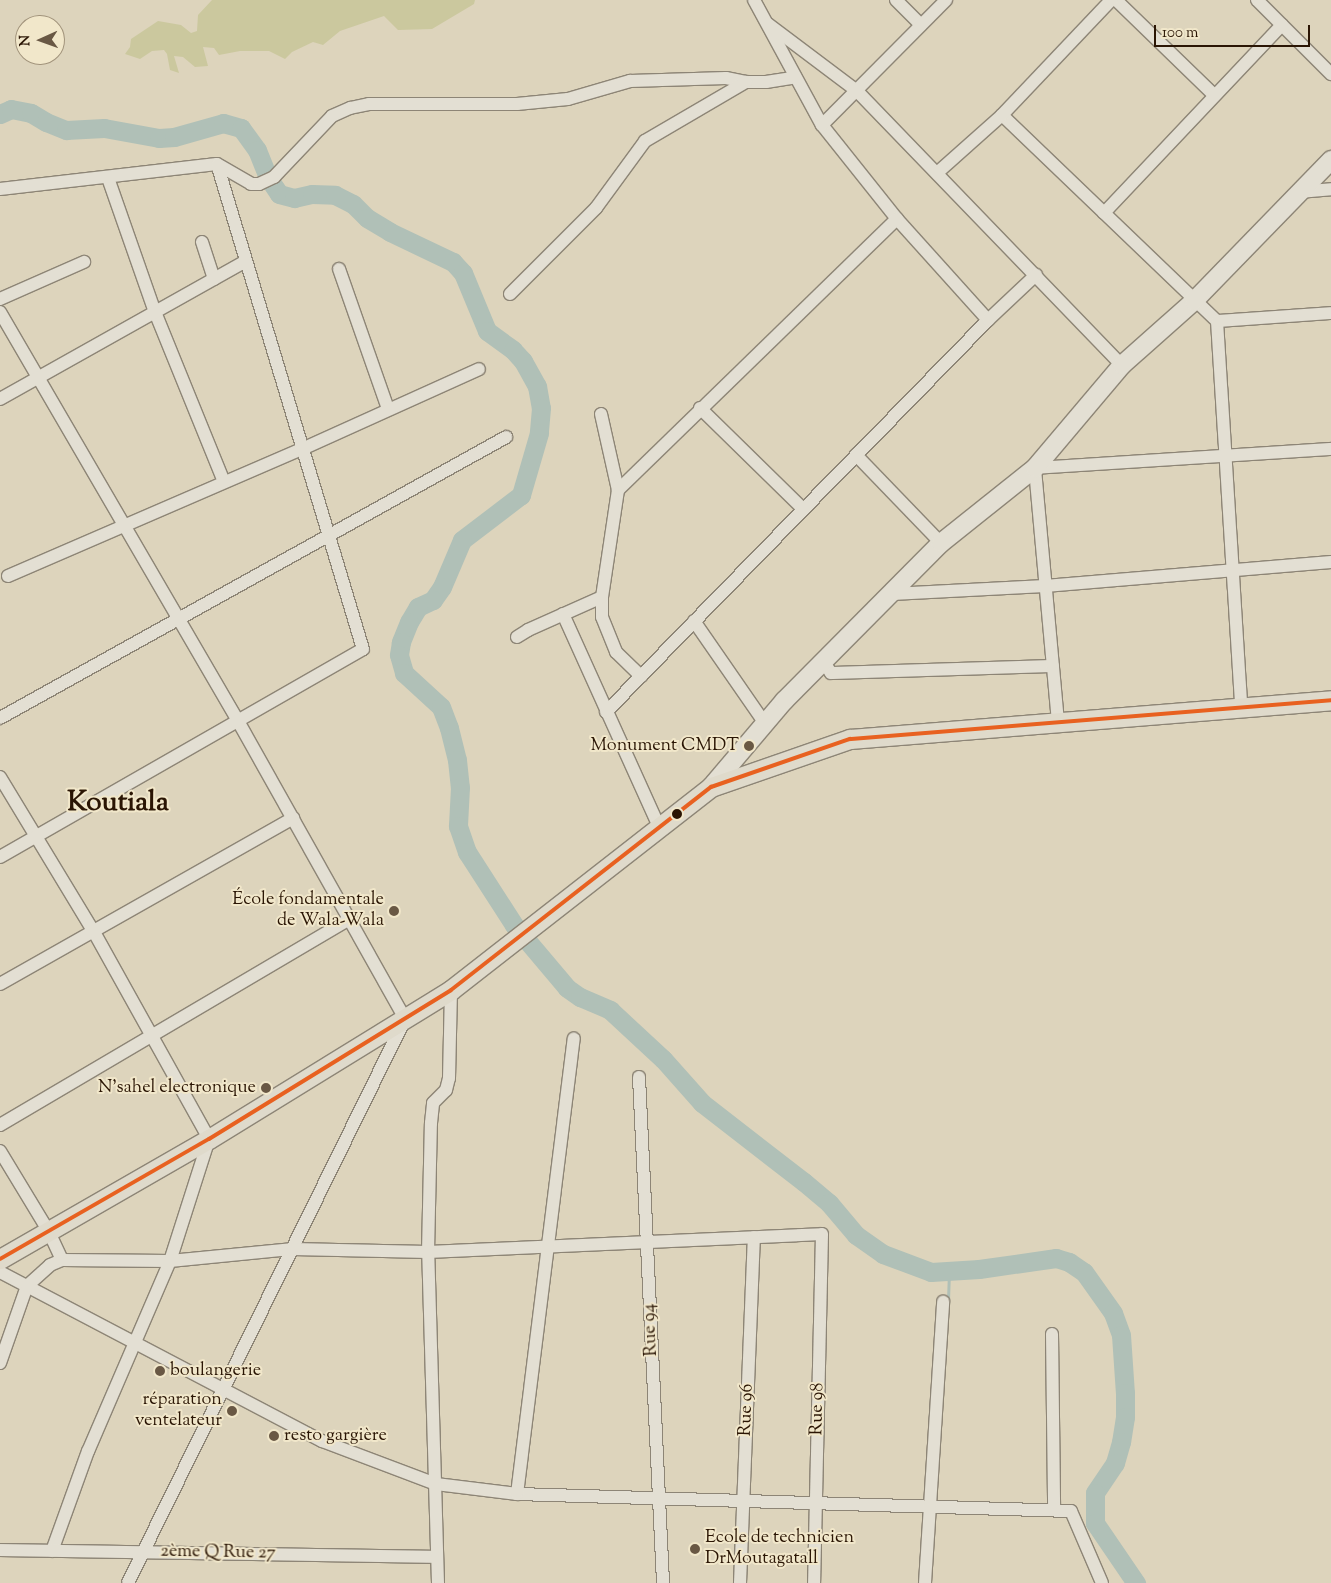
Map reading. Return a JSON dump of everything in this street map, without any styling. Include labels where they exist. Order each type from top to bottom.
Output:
[{"type":"main road","points":[[0,1260],[209,1139],[406,1020],[451,990],[543,920],[711,787],[850,739],[1331,700]]},
{"type":"street","points":[[754,0],[822,125],[897,219],[988,320]]},
{"type":"street","points":[[896,0],[921,25]]},
{"type":"street","points":[[822,125],[946,0]]},
{"type":"street","points":[[937,174],[1002,115],[1111,0]]},
{"type":"street","points":[[1116,0],[1214,95]]},
{"type":"street","points":[[1257,0],[1331,74]]},
{"type":"street","points":[[768,24],[857,90],[1122,365]]},
{"type":"street","points":[[1104,213],[1282,25]]},
{"type":"street","points":[[0,189],[217,164],[251,184],[259,184],[274,177],[332,116],[350,108],[369,104],[517,104],[568,99],[630,81],[726,78],[746,82],[766,82],[796,77]]},
{"type":"street","points":[[510,294],[596,208],[645,141],[746,82]]},
{"type":"street","points":[[1002,115],[1217,321],[1331,313]]},
{"type":"street","points":[[711,787],[764,722],[941,543],[1035,468],[1122,365],[1194,301],[1331,160]]},
{"type":"street","points":[[0,858],[362,649],[217,164]]},
{"type":"street","points":[[108,178],[155,312],[224,482]]},
{"type":"street","points":[[1299,192],[1331,189]]},
{"type":"street","points":[[618,490],[700,408],[897,219]]},
{"type":"street","points":[[202,242],[214,279]]},
{"type":"street","points":[[0,399],[246,261]]},
{"type":"street","points":[[0,299],[84,262]]},
{"type":"street","points":[[339,269],[388,409]]},
{"type":"street","points":[[606,712],[988,320],[1036,275]]},
{"type":"street","points":[[0,312],[351,918],[406,1020],[128,1583]]},
{"type":"street","points":[[1217,321],[1241,706]]},
{"type":"street","points":[[8,576],[479,370]]},
{"type":"street","points":[[700,408],[803,509]]},
{"type":"street","points":[[601,414],[618,490],[602,597],[602,617],[616,652],[641,676]]},
{"type":"street","points":[[0,718],[506,437]]},
{"type":"street","points":[[1035,468],[1331,449]]},
{"type":"street","points":[[856,455],[941,543]]},
{"type":"street","points":[[1035,468],[1058,722]]},
{"type":"street","points":[[892,594],[1045,586],[1331,562]]},
{"type":"street","points":[[517,637],[602,597]]},
{"type":"street","points":[[563,614],[659,827]]},
{"type":"street","points":[[694,621],[764,722]]},
{"type":"street","points":[[824,662],[831,674],[1053,666]]},
{"type":"street","points":[[0,777],[35,838],[94,932],[209,1139],[170,1261],[88,1451],[52,1551]]},
{"type":"street","points":[[0,984],[293,818]]},
{"type":"street","points":[[0,1125],[351,918]]},
{"type":"street","points":[[438,1583],[428,1252],[431,1123],[433,1103],[446,1090],[449,1078],[451,990]]},
{"type":"street","points":[[516,1494],[574,1039]]},
{"type":"street","name":"Rue 94","points":[[639,1077],[663,1583]]},
{"type":"street","points":[[0,1151],[48,1232],[62,1260]]},
{"type":"street","name":"Rue 98","points":[[754,1237],[822,1234],[814,1583]]},
{"type":"street","points":[[0,1363],[27,1286],[50,1265],[62,1260],[170,1261],[293,1249],[428,1252],[754,1237]]},
{"type":"street","name":"Rue 96","points":[[740,1583],[754,1237]]},
{"type":"street","points":[[0,1272],[322,1441],[436,1484],[516,1494],[1071,1511],[1102,1583]]},
{"type":"street","points":[[925,1583],[943,1302]]},
{"type":"street","points":[[1052,1334],[1054,1510]]},
{"type":"street","name":"2ème Q Rue 27","points":[[0,1550],[437,1557]]},
{"type":"shaded area","points":[[212,0],[475,0],[474,4],[432,29],[398,30],[384,16],[340,31],[323,45],[313,42],[292,52],[285,59],[269,51],[240,51],[219,55],[214,48],[203,47],[208,66],[195,67],[183,57],[174,56],[179,73],[170,70],[167,54],[164,50],[152,51],[140,59],[125,54],[130,47],[131,39],[158,21],[181,25],[191,33],[197,31],[198,15]]},
{"type":"waterway","points":[[0,114],[11,109],[31,113],[46,122],[66,130],[104,128],[159,138],[174,137],[223,123],[241,128],[257,150],[269,179],[279,194],[294,198],[312,194],[335,195],[353,204],[367,218],[390,232],[453,262],[463,273],[487,331],[513,350],[523,361],[537,386],[541,408],[539,433],[521,495],[462,540],[442,587],[433,600],[418,607],[409,622],[401,642],[399,655],[404,673],[441,707],[449,728],[457,760],[460,787],[458,826],[467,852],[514,925],[567,988],[580,997],[610,1010],[663,1059],[702,1103],[804,1182],[829,1203],[856,1235],[883,1254],[931,1272],[979,1269],[1056,1258],[1069,1262],[1084,1272],[1113,1313],[1121,1335],[1125,1393],[1125,1417],[1121,1442],[1115,1463],[1095,1493],[1095,1523],[1136,1583]]},
{"type":"waterway","points":[[948,1300],[949,1271]]},
{"type":"transit line","points":[[0,1259],[209,1139],[451,990],[711,787],[850,739],[1331,700]]},
{"type":"place","name":"Monument CMDT","points":[[749,746]]},
{"type":"place","name":"École fondamentale de Wala-Wala","points":[[394,911]]},
{"type":"place","name":"N'sahel electronique","points":[[266,1088]]},
{"type":"place","name":"boulangerie","points":[[160,1371]]},
{"type":"place","name":"réparation ventelateur","points":[[232,1411]]},
{"type":"place","name":"resto gargière","points":[[274,1436]]},
{"type":"place","name":"Ecole de technicien DrMoutagatall","points":[[695,1549]]},
{"type":"district","name":"Koutiala","points":[[118,803]]}]
